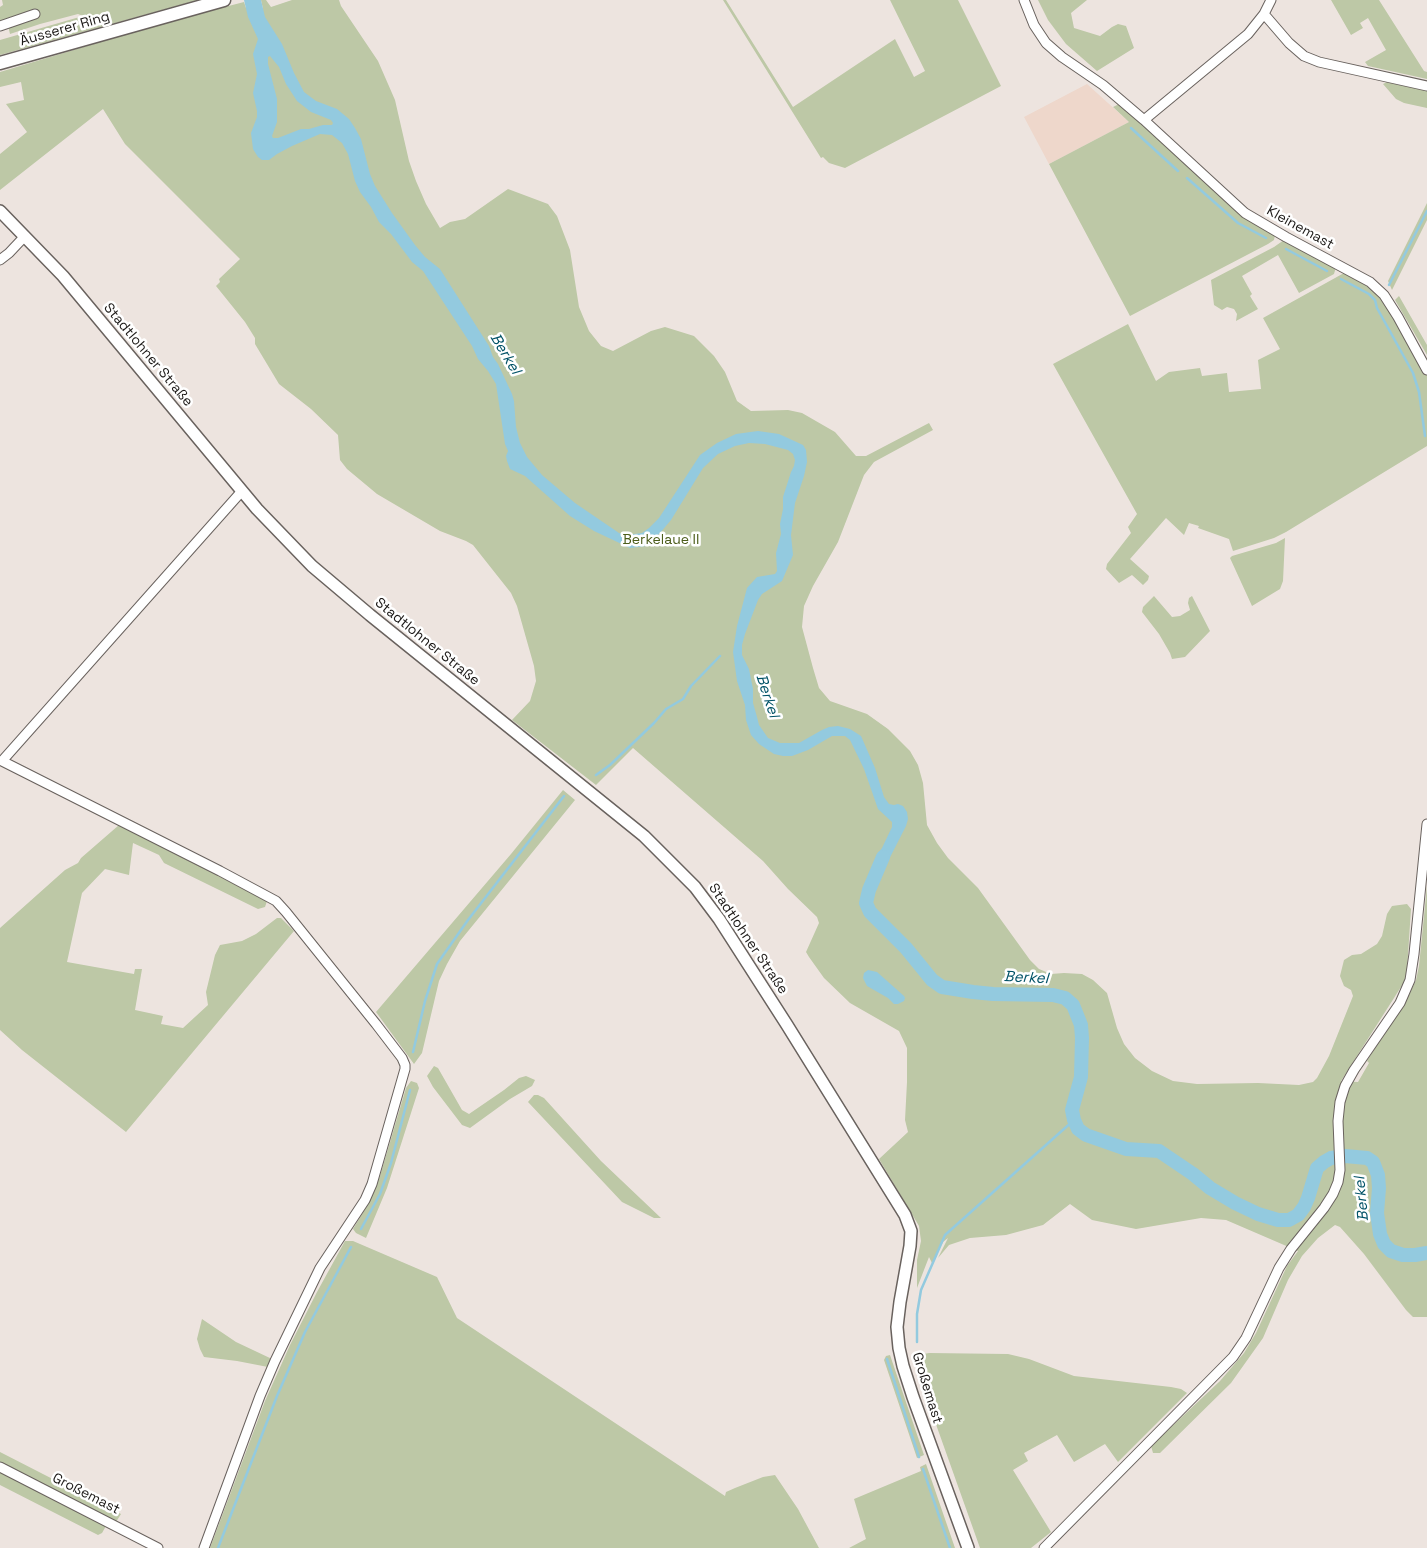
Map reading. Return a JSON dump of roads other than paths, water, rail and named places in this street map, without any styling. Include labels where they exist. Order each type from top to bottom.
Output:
[{"type":"main road","name":"Äusserer Ring","points":[[0,63],[223,0]]},
{"type":"street","name":"Kleinemast","points":[[1024,0],[1034,25],[1046,42],[1062,58],[1104,85],[1245,213],[1370,282],[1384,295],[1427,370]]},
{"type":"street","points":[[1144,120],[1248,34],[1264,14],[1271,0]]},
{"type":"street","points":[[0,26],[35,14]]},
{"type":"street","points":[[1264,14],[1289,43],[1304,56],[1319,62],[1427,86]]},
{"type":"street","name":"Stadtlohner Straße","points":[[0,211],[63,276],[242,491],[279,533],[312,566],[644,836],[695,887],[719,918],[898,1202],[911,1231]]},
{"type":"street","points":[[0,260],[25,236]]},
{"type":"street","points":[[204,1548],[260,1396],[275,1361],[320,1268],[365,1200],[372,1184],[405,1065],[402,1058],[376,1024],[276,901],[1,760],[242,491]]},
{"type":"street","points":[[1044,1548],[1233,1357],[1246,1338],[1279,1268],[1291,1248],[1333,1194],[1340,1170],[1340,1102],[1345,1086],[1400,1003],[1410,980],[1427,824]]},
{"type":"street","name":"Großemast","points":[[911,1231],[899,1310],[899,1348],[903,1366],[925,1431],[968,1548]]},
{"type":"street","name":"Großemast","points":[[0,1467],[158,1548]]},
{"type":"water","points":[[244,0],[261,0],[265,17],[282,44],[304,92],[316,101],[337,109],[349,119],[361,139],[375,186],[415,245],[425,257],[440,269],[489,346],[512,394],[516,427],[520,443],[527,457],[542,475],[575,503],[619,533],[627,535],[642,533],[659,518],[700,455],[717,443],[736,434],[758,431],[779,434],[803,445],[806,450],[807,462],[795,503],[791,535],[793,555],[782,581],[762,594],[758,600],[745,634],[742,655],[749,669],[753,689],[753,703],[759,725],[768,738],[780,743],[799,743],[822,730],[838,726],[850,729],[861,736],[875,768],[884,797],[889,804],[903,806],[907,812],[908,819],[880,877],[871,870],[892,827],[892,822],[878,809],[864,769],[850,740],[845,736],[832,736],[808,750],[792,756],[774,754],[759,744],[751,735],[746,720],[745,705],[737,681],[733,652],[737,626],[747,588],[757,577],[775,574],[777,571],[776,553],[781,534],[780,524],[783,497],[794,466],[793,454],[788,450],[765,444],[749,443],[735,446],[718,454],[703,468],[671,520],[660,533],[646,546],[630,548],[594,531],[570,516],[525,476],[510,469],[506,456],[508,451],[505,444],[496,384],[478,359],[472,346],[423,271],[412,262],[391,234],[379,222],[360,192],[348,154],[342,143],[332,135],[320,134],[292,146],[269,160],[262,160],[253,149],[251,133],[257,117],[257,111],[253,93],[257,74],[253,54],[258,39],[248,17]],"holes":[[[270,56],[279,67],[286,84],[297,101],[311,112],[331,120],[332,125],[301,129],[278,138],[273,138],[277,122],[277,99],[268,57]]]},
{"type":"water","points":[[868,970],[877,972],[904,996],[904,1001],[894,1004],[888,998],[867,986],[863,978],[864,973]]},
{"type":"waterway","points":[[1131,128],[1178,171]]},
{"type":"waterway","points":[[1187,178],[1238,223],[1266,238]]},
{"type":"waterway","points":[[1389,285],[1427,211]]},
{"type":"waterway","points":[[1286,249],[1327,271]]},
{"type":"waterway","points":[[1341,279],[1369,294],[1375,300],[1377,308],[1413,373],[1419,392],[1425,436]]},
{"type":"waterway","points":[[596,775],[610,765],[666,709],[683,699],[691,686],[720,656]]},
{"type":"waterway","points":[[413,1052],[425,1001],[437,964],[468,920],[564,796]]},
{"type":"waterway","name":"Berkel","points":[[883,857],[869,890],[866,903],[870,912],[906,948],[932,980],[942,987],[973,992],[1053,995],[1065,998],[1073,1005],[1081,1025],[1082,1038],[1081,1077],[1072,1110],[1078,1129],[1086,1135],[1126,1149],[1159,1151],[1210,1188],[1235,1203],[1258,1214],[1278,1220],[1289,1220],[1298,1215],[1308,1198],[1317,1168],[1324,1162],[1331,1158],[1345,1156],[1367,1158],[1373,1162],[1378,1175],[1377,1213],[1380,1234],[1384,1244],[1391,1251],[1403,1255],[1427,1253]]},
{"type":"waterway","points":[[361,1229],[380,1194],[391,1163],[410,1090]]},
{"type":"waterway","points":[[917,1342],[917,1314],[921,1290],[945,1235],[1074,1120]]},
{"type":"waterway","points":[[218,1548],[277,1396],[305,1332],[351,1247]]},
{"type":"waterway","points":[[887,1359],[919,1457]]},
{"type":"waterway","points":[[923,1469],[950,1548]]},
{"type":"park label","name":"Berkelaue II","points":[[661,540]]}]
